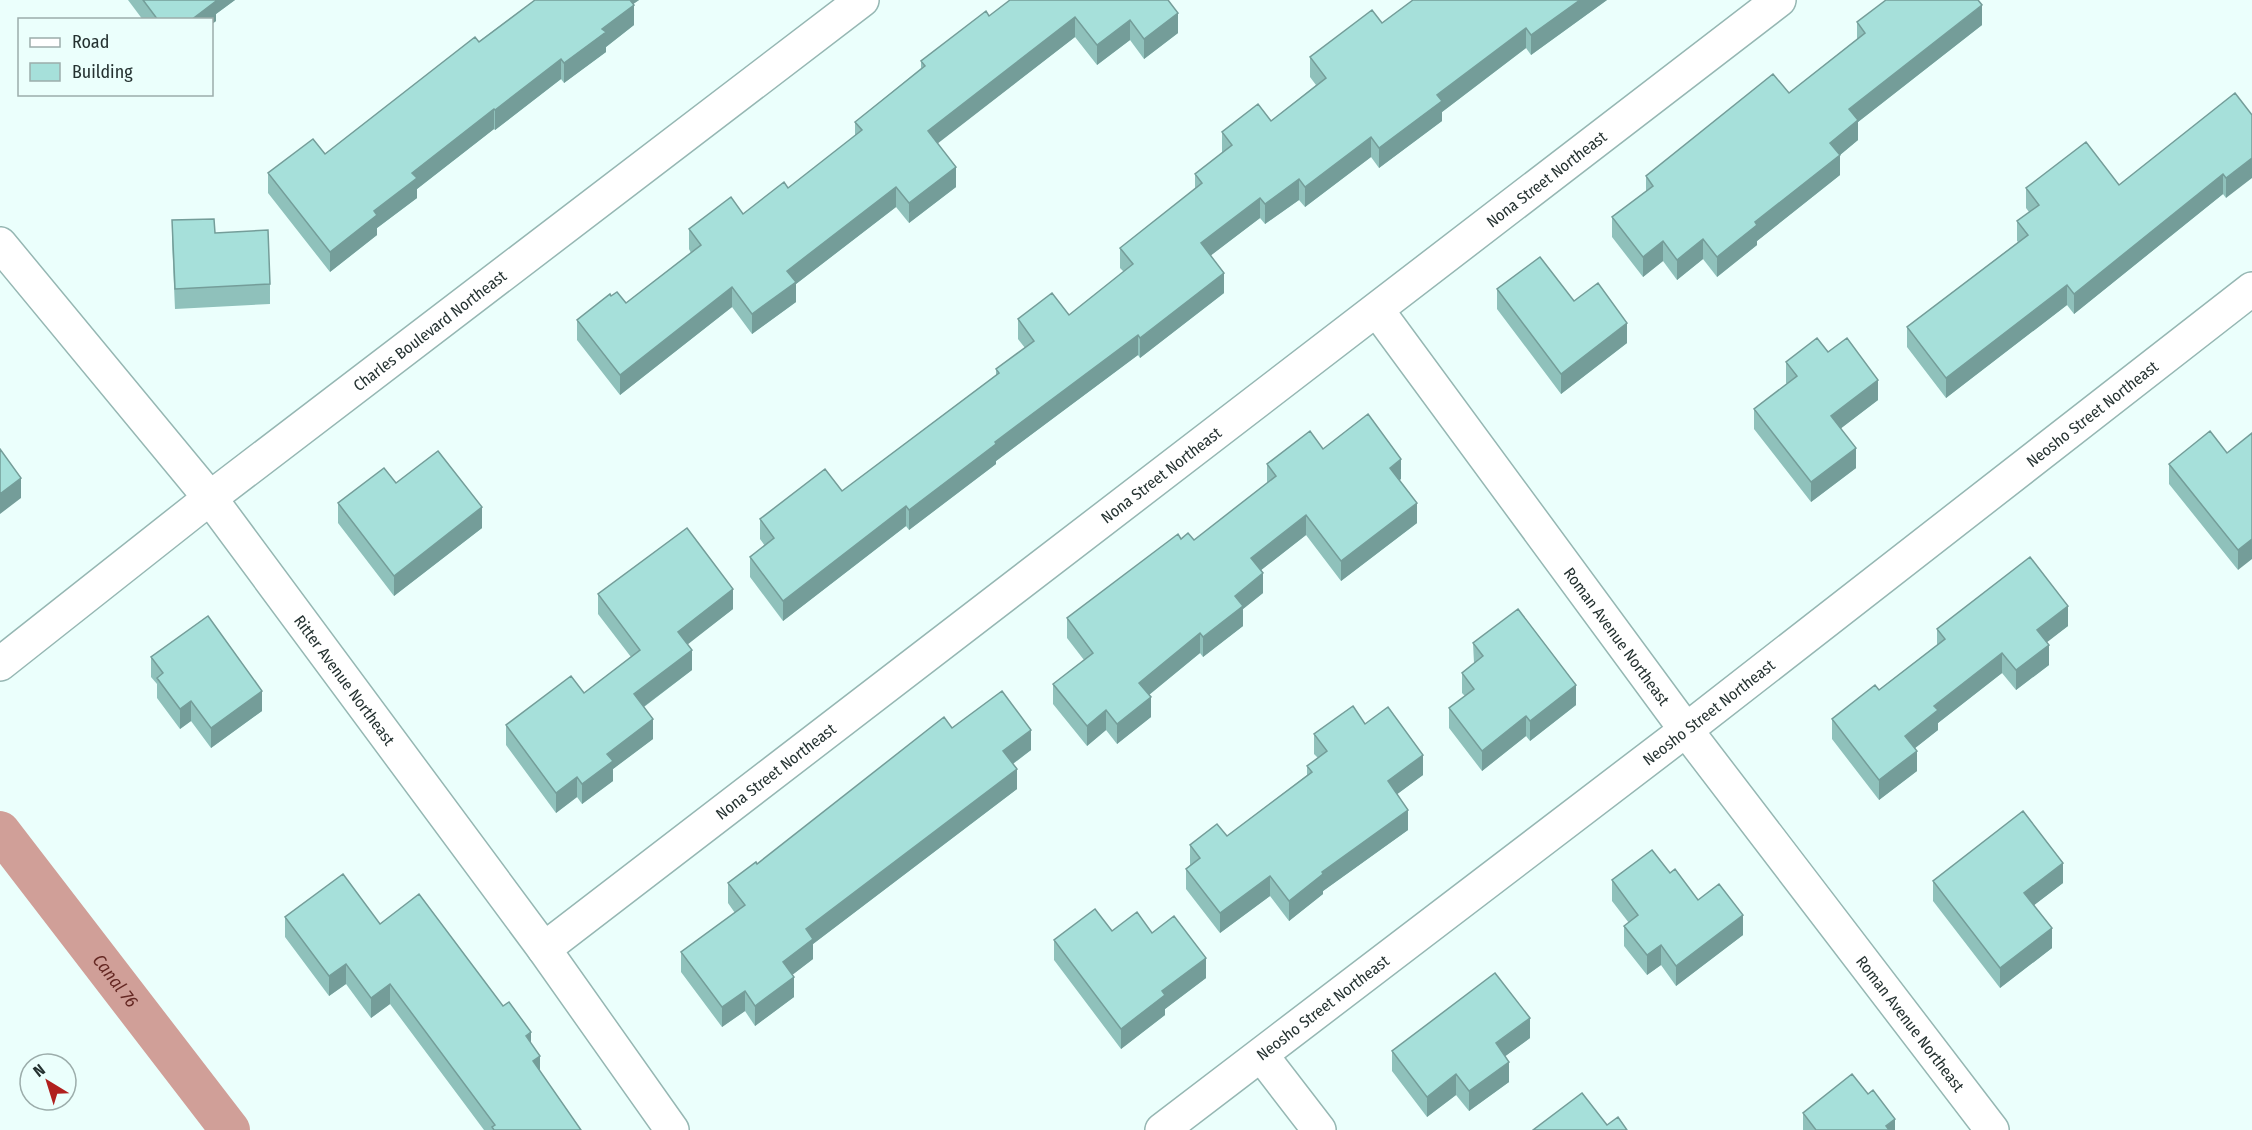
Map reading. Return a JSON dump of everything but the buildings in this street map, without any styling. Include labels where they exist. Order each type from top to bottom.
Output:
[{"type":"street","name":"Charles Boulevard Northeast","points":[[0,664],[210,498],[862,0]]},
{"type":"street","name":"Nona Street Northeast","points":[[544,949],[1779,0]]},
{"type":"street","name":"Ritter Avenue Northeast","points":[[0,244],[210,498],[544,949],[672,1130]]},
{"type":"street","name":"Neosho Street Northeast","points":[[1162,1130],[1262,1056],[1686,730],[2252,289]]},
{"type":"street","name":"Roman Avenue Northeast","points":[[1377,310],[1686,730],[1992,1130]]},
{"type":"street","points":[[1262,1056],[1318,1130]]},
{"type":"waterway","name":"Canal 76","points":[[0,831],[230,1130]]}]
